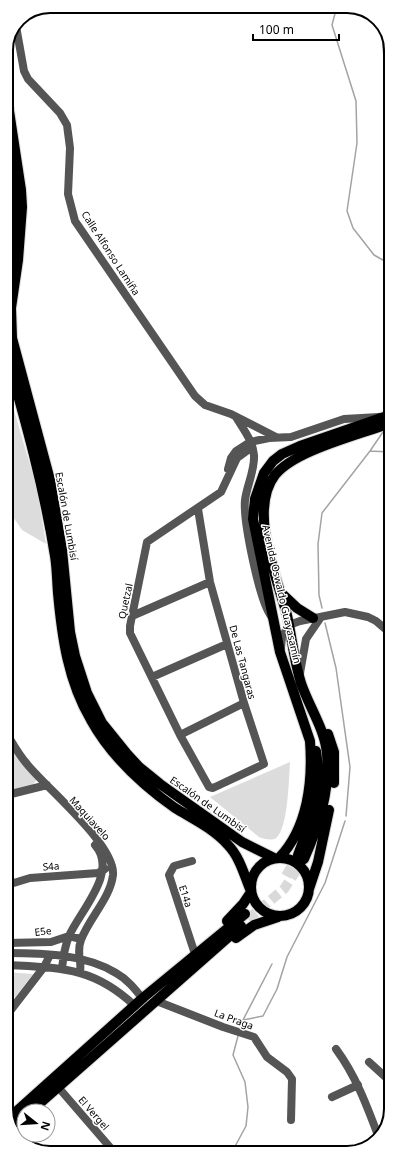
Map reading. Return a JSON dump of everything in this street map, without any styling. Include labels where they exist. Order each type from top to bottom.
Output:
[{"type":"main road","name":"Escalón de Lumbisí","points":[[13,135],[22,207],[18,260],[13,294]]},
{"type":"main road","points":[[13,198],[13,216]]},
{"type":"main road","name":"Escalón de Lumbisí","points":[[13,342],[50,480],[62,550],[70,632],[75,656],[87,693],[102,723],[139,767],[160,784],[242,842],[277,858]]},
{"type":"main road","name":"Escalón de Lumbisí","points":[[13,379],[34,448],[55,558],[65,649],[72,678],[80,701],[101,737],[133,774],[154,793],[228,844],[239,862],[250,890]]},
{"type":"main road","name":"Avenida Oswaldo Guayasamín","points":[[302,716],[315,743],[318,772],[312,814],[301,857],[322,813],[328,773],[327,752],[314,710],[300,678],[289,625],[271,559],[264,519],[264,505],[268,487],[285,465],[300,456],[384,420]]},
{"type":"main road","name":"Avenida Oswaldo Guayasamín","points":[[277,858],[288,849],[297,832],[310,783],[310,741],[280,652],[253,519],[255,499],[264,473],[282,454],[300,446],[384,420]]},
{"type":"main road","points":[[280,592],[297,608],[319,617]]},
{"type":"main road","name":"Avenida Oswaldo Guayasamín","points":[[309,889],[318,862],[332,799],[335,773],[334,752],[327,730],[314,710]]},
{"type":"main road","points":[[138,1010],[159,1002],[181,986],[243,932],[254,925],[287,916],[300,909],[305,903],[309,889],[308,879],[301,867],[289,859],[277,858],[266,861],[257,869],[251,880],[250,890],[253,900],[264,912],[280,917]]},
{"type":"main road","points":[[40,1103],[138,1010],[144,998],[231,918],[250,890]]},
{"type":"main road","points":[[13,1115],[247,917],[144,998]]},
{"type":"street","name":"Calle Alfonso Lamiña","points":[[17,33],[24,71],[28,79],[60,113],[67,125],[70,148],[68,194],[75,221],[190,391],[205,405],[235,416],[276,437]]},
{"type":"street","points":[[235,416],[251,444],[254,464],[246,494],[245,511],[265,607],[274,620]]},
{"type":"street","points":[[251,444],[276,437],[291,437],[344,419],[384,419]]},
{"type":"street","name":"Quetzal","points":[[213,788],[209,787],[180,735],[130,633],[147,542],[198,509],[221,492],[229,473],[228,466],[231,458],[240,447],[251,444]]},
{"type":"street","name":"De Las Tangaras","points":[[198,509],[210,582],[244,703],[264,764],[213,788]]},
{"type":"street","points":[[132,616],[210,582]]},
{"type":"street","points":[[280,652],[282,637],[289,625],[319,617],[345,612],[368,617],[384,628]]},
{"type":"street","points":[[300,678],[302,651],[306,639],[319,617]]},
{"type":"street","points":[[152,677],[227,644]]},
{"type":"street","points":[[180,735],[244,703]]},
{"type":"street","name":"Maquiavelo","points":[[13,743],[44,786],[98,848],[102,856],[101,874]]},
{"type":"street","name":"Maquiavelo","points":[[13,754],[22,767],[44,786],[102,846],[113,869]]},
{"type":"street","points":[[13,794],[44,786]]},
{"type":"street","name":"E14a","points":[[192,861],[174,866],[169,875],[194,951]]},
{"type":"street","points":[[80,972],[78,953],[81,939],[107,894],[112,881],[113,869]]},
{"type":"street","name":"S4a","points":[[13,883],[30,878],[101,874],[113,869]]},
{"type":"street","points":[[62,969],[69,936],[101,874]]},
{"type":"street","name":"S4a","points":[[101,874],[112,881]]},
{"type":"street","points":[[69,936],[81,939]]},
{"type":"street","name":"E5e","points":[[13,943],[51,942],[69,936]]},
{"type":"street","points":[[13,953],[64,956],[95,964],[117,973],[144,998]]},
{"type":"street","points":[[13,1007],[44,967],[50,955]]},
{"type":"street","points":[[13,965],[44,967],[80,972],[102,980],[113,986],[138,1010]]},
{"type":"street","name":"La Praga","points":[[159,1002],[230,1030],[254,1037],[267,1057],[287,1072],[292,1079],[291,1120]]},
{"type":"street","points":[[336,1049],[349,1067],[358,1085],[376,1131]]},
{"type":"street","points":[[369,1062],[384,1076]]},
{"type":"street","points":[[332,1097],[358,1085]]},
{"type":"street","name":"El Vergel","points":[[58,1087],[110,1146]]},
{"type":"shaded area","points":[[13,407],[37,489],[46,544],[22,530],[13,517]]},
{"type":"shaded area","points":[[13,749],[37,779],[32,785],[13,790]]},
{"type":"shaded area","points":[[290,762],[288,791],[283,825],[280,833],[274,839],[259,837],[210,797]]},
{"type":"shaded area","points":[[13,972],[33,974],[13,1000]]},
{"type":"waterway","points":[[335,13],[332,25],[356,101],[357,143],[347,211],[353,228],[374,255],[384,261]]},
{"type":"waterway","points":[[322,608],[319,595],[318,544],[322,513],[384,430]]},
{"type":"waterway","points":[[370,451],[384,452]]},
{"type":"waterway","points":[[325,623],[336,668],[350,767],[346,816]]},
{"type":"waterway","points":[[243,1020],[263,1016],[277,989],[287,957],[325,883],[345,821]]},
{"type":"waterway","points":[[240,1030],[243,1020],[272,964]]},
{"type":"waterway","points":[[235,1146],[246,1126],[248,1107],[245,1082],[233,1055],[238,1036]]},
{"type":"tunnel","points":[[286,876],[298,855]]},
{"type":"tunnel","points":[[248,919],[284,889],[304,859]]}]
